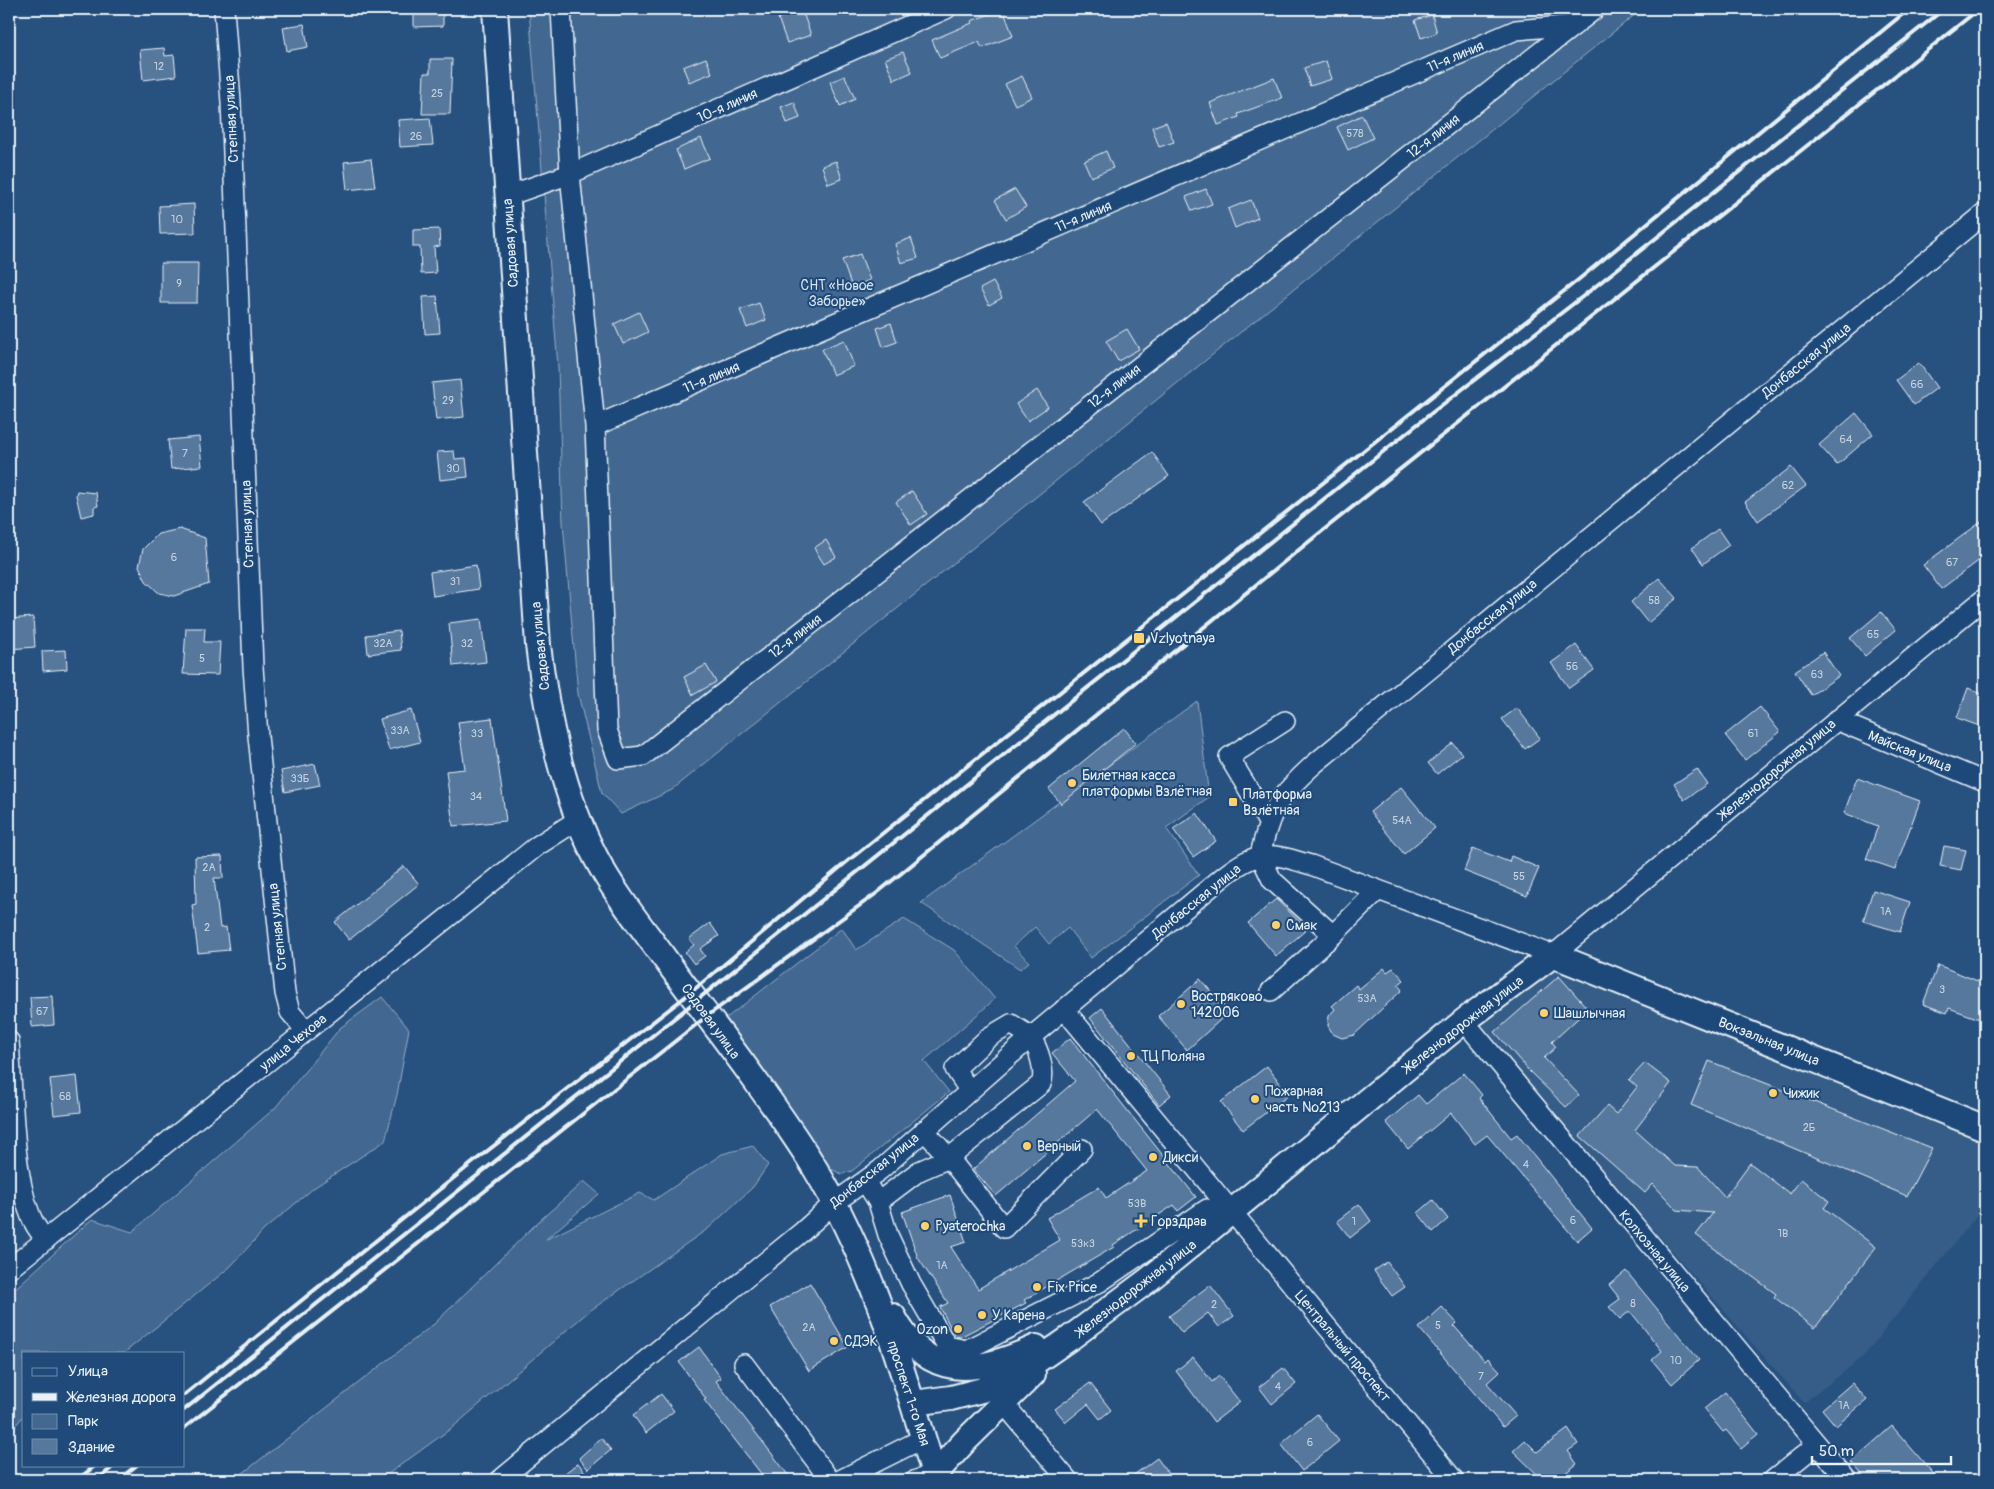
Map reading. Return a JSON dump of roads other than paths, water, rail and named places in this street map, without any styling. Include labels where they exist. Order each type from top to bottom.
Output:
[{"type":"main road","name":"Садовая улица","points":[[495,9],[539,653],[552,730],[565,778],[595,857],[615,890],[737,1055],[808,1156],[834,1202]]},
{"type":"main road","name":"Железнодорожная улица","points":[[914,1403],[967,1395],[997,1395],[1028,1367],[1109,1309],[1232,1212],[1464,1020],[1553,955]]},
{"type":"main road","name":"Вокзальная улица","points":[[1553,955],[1985,1128]]},
{"type":"main road","name":"проспект 1-го Мая","points":[[834,1202],[850,1235],[914,1403],[924,1438],[929,1478]]},
{"type":"main road","points":[[850,1235],[899,1327],[909,1342],[922,1354],[948,1366],[974,1368],[1010,1359],[1109,1309]]},
{"type":"main road","points":[[929,1478],[951,1454],[997,1395]]},
{"type":"street","name":"Степная улица","points":[[224,9],[231,102],[253,667],[258,736],[284,993],[290,1012],[306,1031]]},
{"type":"street","points":[[561,9],[570,174],[595,426]]},
{"type":"street","name":"10-я линия","points":[[507,196],[570,174],[946,9]]},
{"type":"street","name":"12-я линия","points":[[595,426],[607,730],[618,759],[631,758],[643,756],[1595,9]]},
{"type":"street","name":"11-я линия","points":[[595,426],[1516,30],[1575,25]]},
{"type":"street","name":"Донбасская улица","points":[[500,1480],[803,1231],[834,1202],[865,1181],[1030,1037],[1224,876],[1247,860],[1260,855],[1268,822],[1278,802],[1291,786],[1321,758],[1985,213]]},
{"type":"street","name":"Железнодорожная улица","points":[[1553,955],[1985,598]]},
{"type":"street","name":"Майская улица","points":[[1836,720],[1985,782]]},
{"type":"street","points":[[1268,822],[1229,757],[1285,721]]},
{"type":"street","name":"улица Чехова","points":[[9,1269],[538,846],[579,819]]},
{"type":"street","points":[[1333,935],[1272,880],[1260,855],[1272,854],[1312,865],[1553,955]]},
{"type":"street","points":[[1271,991],[1333,935],[1378,890]]},
{"type":"street","name":"Центральный проспект","points":[[1064,1009],[1454,1480]]},
{"type":"street","name":"Колхозная улица","points":[[1464,1020],[1847,1480]]},
{"type":"street","points":[[878,1202],[919,1171],[949,1158],[1041,1084],[1043,1078],[1038,1055],[1030,1037],[1011,1024],[989,1037],[955,1069],[969,1090]]},
{"type":"street","points":[[9,1041],[19,1166],[25,1199],[33,1222],[46,1240]]},
{"type":"street","points":[[924,1130],[949,1158],[1004,1228],[1082,1149]]},
{"type":"street","points":[[865,1181],[878,1202],[888,1235],[911,1284],[947,1346],[966,1350],[1100,1282],[1207,1209]]},
{"type":"street","points":[[744,1364],[830,1480]]},
{"type":"street","points":[[997,1395],[1068,1480]]},
{"type":"street","points":[[840,1480],[924,1438]]},
{"type":"street","points":[[1774,1480],[1816,1445]]},
{"type":"railway","points":[[185,1394],[486,1152],[690,993],[849,860],[1578,280],[1909,9]]},
{"type":"railway","points":[[185,1409],[1429,415],[1582,297],[1944,9]]},
{"type":"railway","points":[[185,1427],[707,1016],[877,893],[1311,540],[1979,9]]},
{"type":"railway","points":[[77,1480],[95,1466]]},
{"type":"railway","points":[[97,1480],[114,1466]]},
{"type":"railway","points":[[118,1480],[136,1466]]},
{"type":"place","name":"Vzlyotnaya","points":[[1139,638]]},
{"type":"place","name":"Билетная касса платформы Взлётная","points":[[1072,783]]},
{"type":"place","name":"Платформа Взлётная","points":[[1233,802]]},
{"type":"place","name":"Смак","points":[[1276,925]]},
{"type":"place","name":"Востряково 142006","points":[[1181,1004]]},
{"type":"place","name":"Шашлычная","points":[[1544,1013]]},
{"type":"place","name":"ТЦ Поляна","points":[[1131,1056]]},
{"type":"place","name":"Чижик","points":[[1773,1093]]},
{"type":"place","name":"Пожарная часть №213","points":[[1255,1099]]},
{"type":"place","name":"Верный","points":[[1027,1146]]},
{"type":"place","name":"Дикси","points":[[1153,1157]]},
{"type":"place","name":"Горздрав","points":[[1141,1221]]},
{"type":"place","name":"Pyaterochka","points":[[925,1226]]},
{"type":"place","name":"Fix Price","points":[[1037,1287]]},
{"type":"place","name":"У Карена","points":[[982,1315]]},
{"type":"place","name":"Ozon","points":[[958,1329]]},
{"type":"place","name":"СДЭК","points":[[834,1341]]},
{"type":"park label","name":"СНТ «Новое Заборье»","points":[[837,294]]}]
